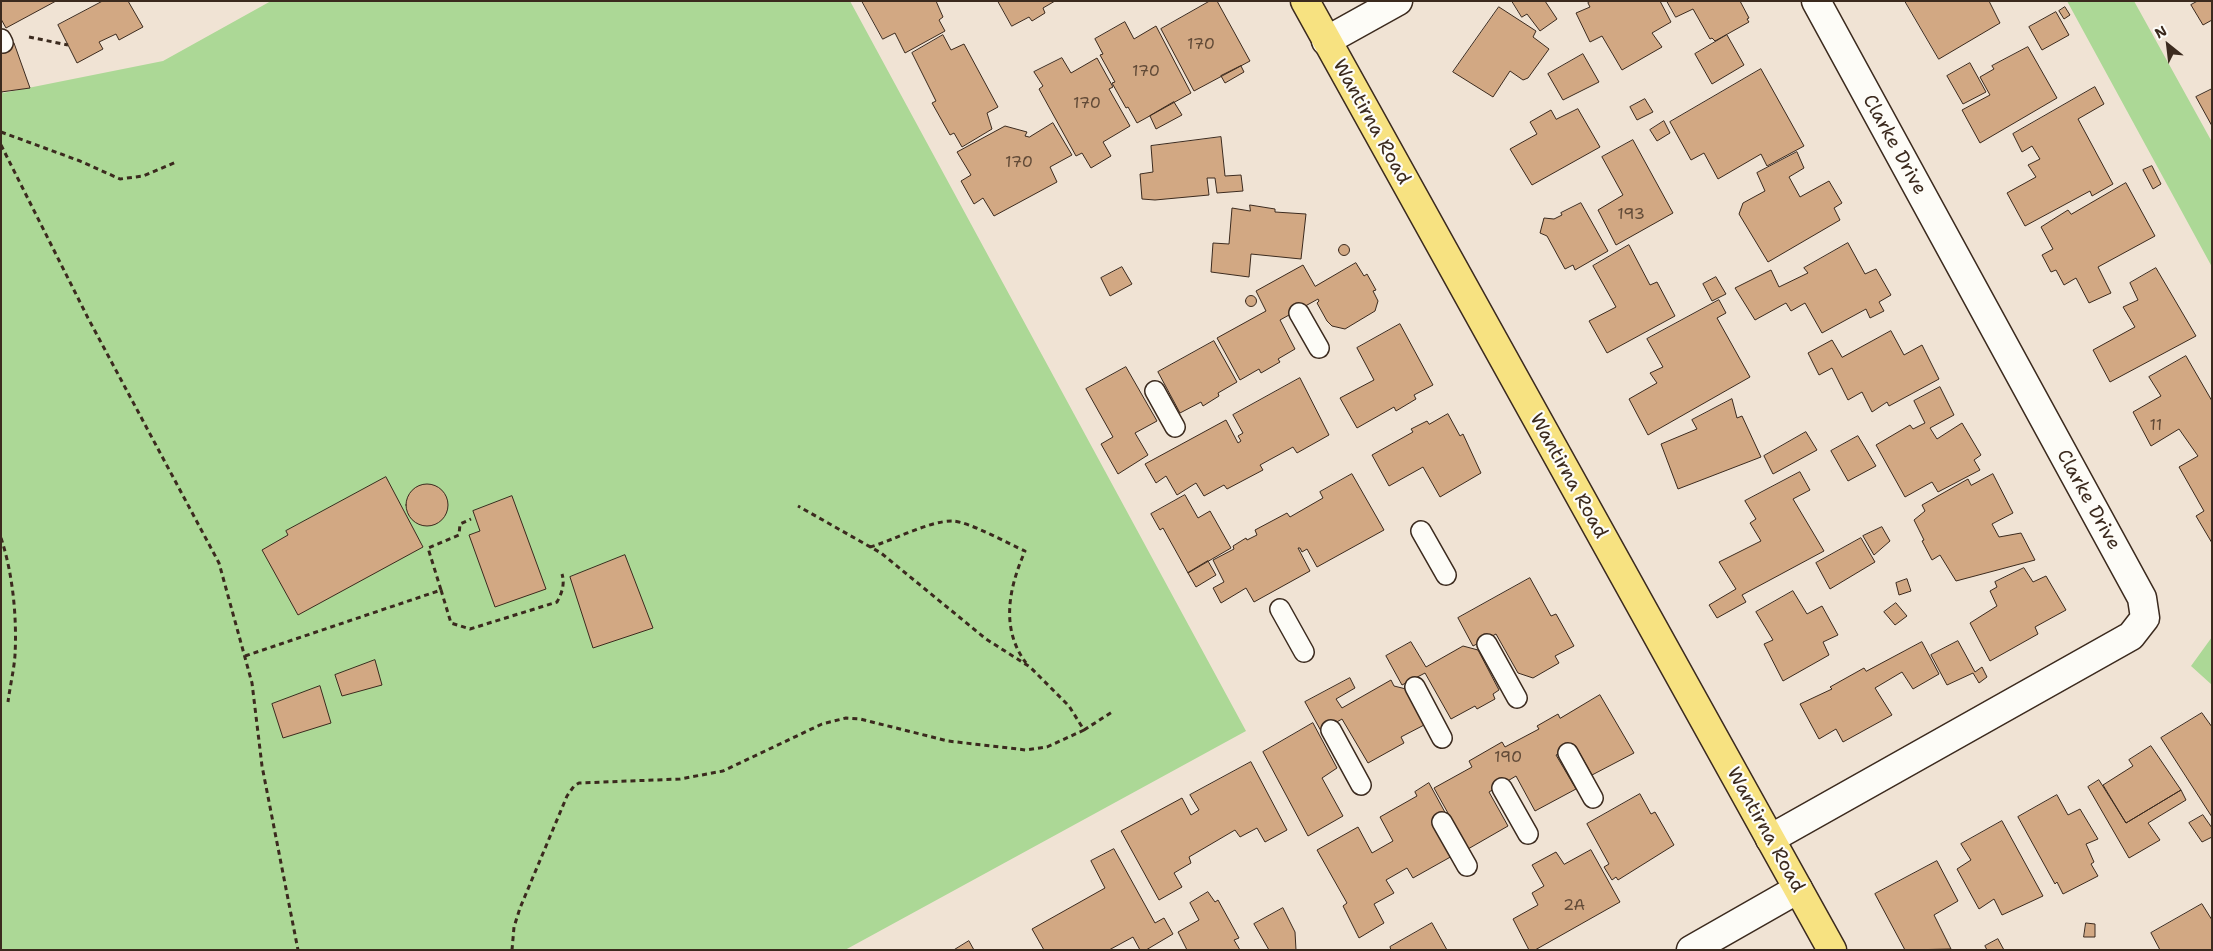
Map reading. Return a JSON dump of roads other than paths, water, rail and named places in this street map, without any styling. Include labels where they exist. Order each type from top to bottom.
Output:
[{"type":"main road","name":"Wantirna Road","points":[[1305,1],[1832,950]]},
{"type":"street","points":[[1326,41],[1398,1]]},
{"type":"street","name":"Clarke Drive","points":[[1770,839],[2131,636],[2150,621],[2142,598],[1816,1]]},
{"type":"street","points":[[1691,950],[1798,889]]},
{"type":"lane","points":[[1300,313],[1319,348]]},
{"type":"lane","points":[[1155,391],[1175,427]]},
{"type":"lane","points":[[1421,531],[1446,575]]},
{"type":"lane","points":[[1280,609],[1304,652]]},
{"type":"lane","points":[[1487,644],[1517,698]]},
{"type":"lane","points":[[1415,687],[1442,738]]},
{"type":"lane","points":[[1331,730],[1361,785]]},
{"type":"lane","points":[[1568,753],[1593,798]]},
{"type":"lane","points":[[1502,788],[1528,834]]},
{"type":"lane","points":[[1442,822],[1468,866]]}]
